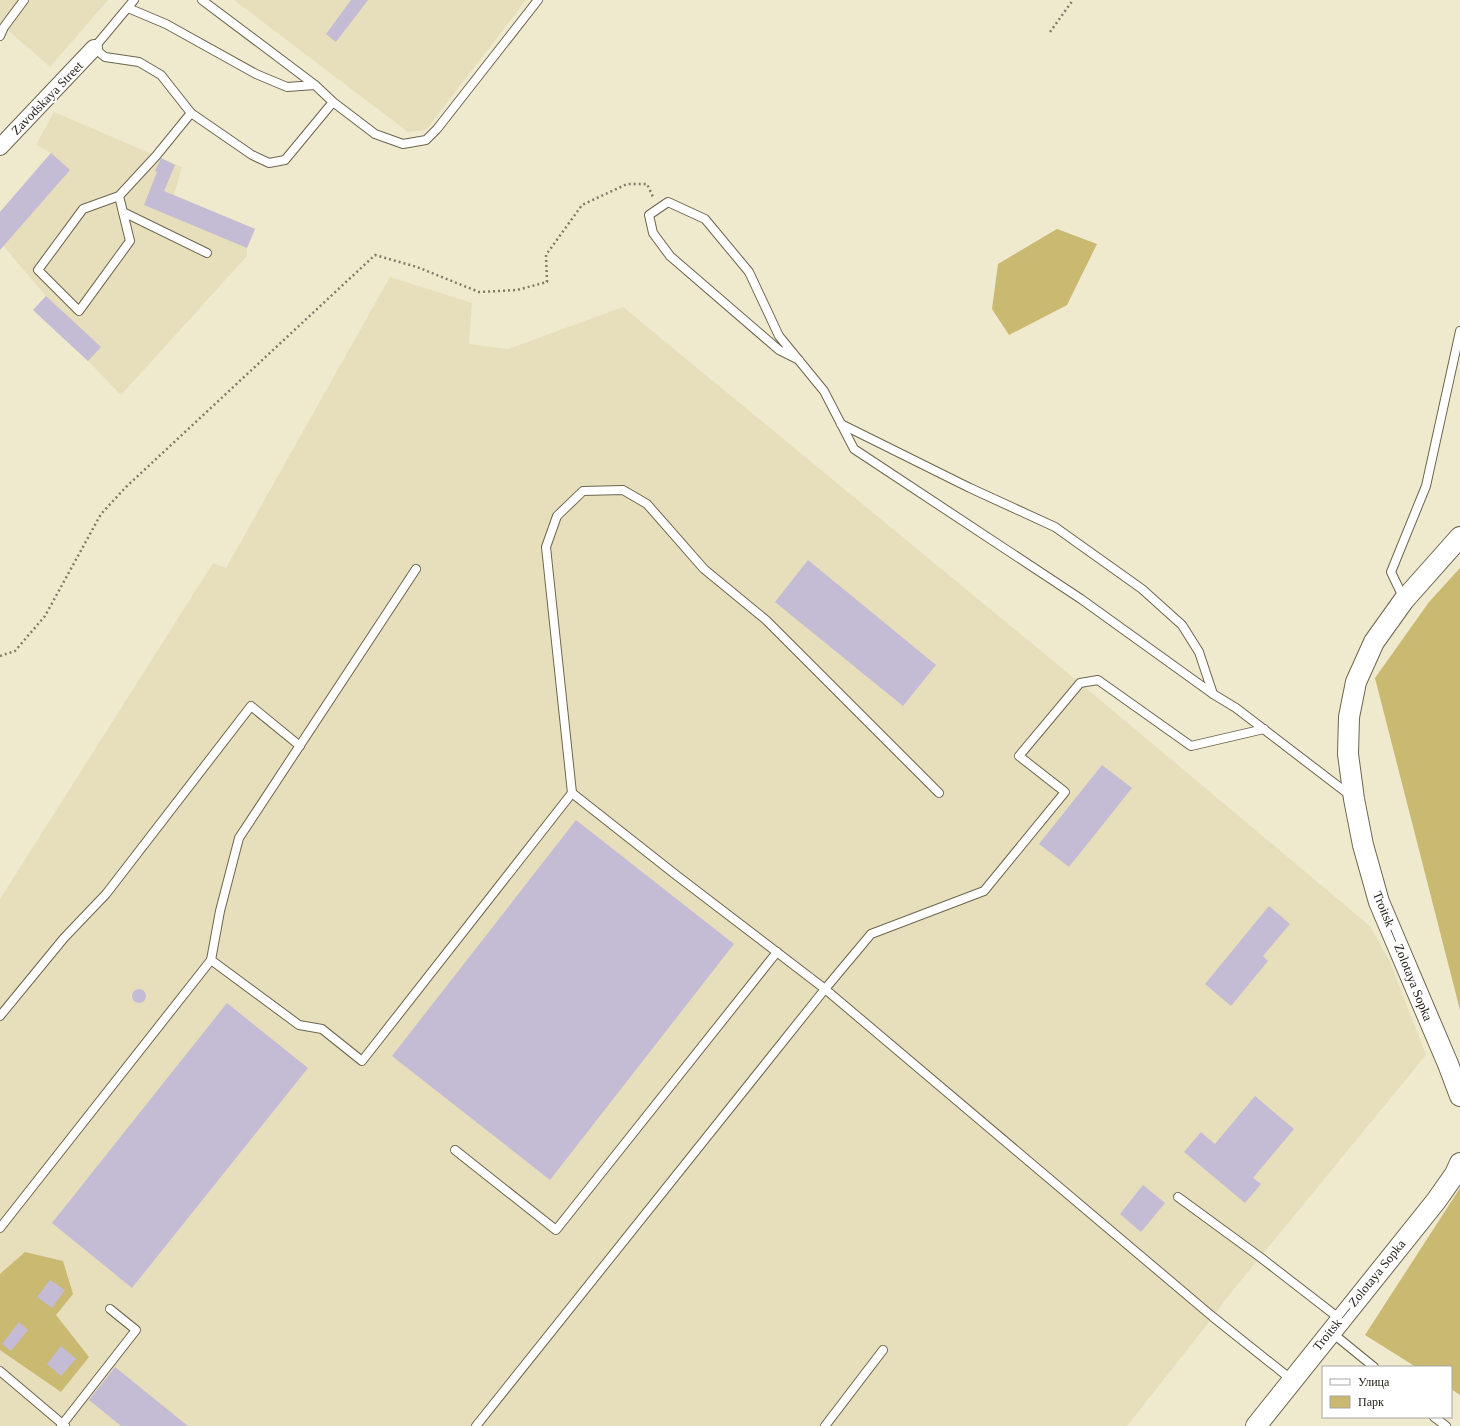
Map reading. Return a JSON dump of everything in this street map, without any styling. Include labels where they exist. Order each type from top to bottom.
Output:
[{"type":"street","name":"Zavodskaya Street","points":[[0,147],[94,48]]},
{"type":"street","name":"Troitsk — Zolotaya Sopka","points":[[1460,537],[1404,600],[1374,642],[1356,682],[1349,717],[1348,747],[1354,799],[1363,844],[1379,902],[1448,1064],[1460,1096]]},
{"type":"street","name":"Troitsk — Zolotaya Sopka","points":[[1256,1426],[1335,1325],[1436,1201],[1452,1178],[1460,1163]]},
{"type":"lane","points":[[0,36],[4,27],[24,0]]},
{"type":"lane","points":[[134,0],[94,48],[104,57],[139,62],[161,75],[191,113],[252,155],[269,163],[285,160],[333,102]]},
{"type":"lane","points":[[202,0],[315,85],[333,102],[375,134],[403,144],[426,140],[437,129],[538,0]]},
{"type":"lane","points":[[128,8],[166,24],[256,74],[287,87],[315,85]]},
{"type":"lane","points":[[119,196],[130,241],[79,311],[38,270],[83,209],[119,196],[156,156],[191,113]]},
{"type":"lane","points":[[799,360],[779,350],[670,256],[653,234],[649,215],[668,202],[705,219],[749,272],[779,336],[799,360],[824,390],[854,449],[1081,599],[1213,694],[1236,708],[1354,799]]},
{"type":"lane","points":[[123,212],[206,253]]},
{"type":"lane","points":[[1404,600],[1390,572],[1426,486],[1460,332]]},
{"type":"lane","points":[[841,424],[970,488],[1055,527],[1142,589],[1182,625],[1199,652],[1213,694]]},
{"type":"lane","points":[[211,960],[299,1025],[322,1030],[362,1061],[572,793],[546,547],[557,516],[583,491],[623,490],[647,504],[704,569],[766,620],[939,793]]},
{"type":"lane","points":[[0,1228],[211,960],[220,911],[239,838],[416,569]]},
{"type":"lane","points":[[476,1426],[825,989],[871,934],[984,891],[1065,792],[1019,756],[1080,683],[1098,680],[1191,746],[1264,729]]},
{"type":"lane","points":[[0,1016],[64,938],[106,894],[251,706],[300,746]]},
{"type":"lane","points":[[572,793],[825,989],[1213,1317],[1292,1380]]},
{"type":"lane","points":[[455,1150],[556,1230],[777,952]]},
{"type":"lane","points":[[1178,1197],[1335,1325],[1373,1366]]},
{"type":"lane","points":[[0,1372],[63,1425],[136,1330],[110,1309]]},
{"type":"lane","points":[[825,1426],[883,1350]]},
{"type":"path","points":[[1050,32],[1073,0]]},
{"type":"path","points":[[0,656],[15,651],[45,616],[102,514],[126,487],[375,255],[417,267],[479,292],[516,290],[547,282],[546,255],[582,205],[627,184],[647,184],[659,208]]},
{"type":"shaded area","points":[[0,0],[108,0],[50,67],[0,23]]},
{"type":"shaded area","points":[[234,0],[526,0],[426,130],[408,132]]},
{"type":"shaded area","points":[[54,112],[182,167],[174,195],[255,229],[247,248],[247,256],[121,395],[88,361],[33,310],[46,296],[0,242],[0,212],[51,153],[36,145]]},
{"type":"shaded area","points":[[390,277],[472,303],[469,344],[508,349],[623,307],[1080,683],[1370,926],[1390,962],[1426,1055],[1225,1300],[1127,1426],[0,1426],[0,899],[213,563],[226,568]]},
{"type":"green space","points":[[1057,229],[1097,244],[1067,305],[1009,335],[992,309],[998,264]]},
{"type":"green space","points":[[1460,568],[1460,1010],[1375,678],[1429,602]]},
{"type":"green space","points":[[1460,1188],[1460,1395],[1452,1390],[1452,1366],[1414,1366],[1365,1335]]},
{"type":"green space","points":[[25,1252],[63,1261],[73,1294],[56,1315],[89,1357],[61,1392],[0,1350],[0,1274]]},
{"type":"building","points":[[351,0],[368,0],[336,42],[326,34]]},
{"type":"building","points":[[51,153],[70,170],[0,250],[0,212]]},
{"type":"building","points":[[161,158],[175,165],[164,191],[255,229],[247,248],[144,205],[157,172],[155,171]]},
{"type":"building","points":[[46,296],[101,347],[88,361],[33,310]]},
{"type":"building","points":[[808,560],[936,665],[903,706],[775,602]]},
{"type":"building","points":[[1102,765],[1132,788],[1069,867],[1039,844]]},
{"type":"building","points":[[576,820],[734,944],[550,1180],[392,1056]]},
{"type":"building","points":[[1269,906],[1290,924],[1263,956],[1268,961],[1231,1006],[1205,984]]},
{"type":"building","points":[[136,989],[142,989],[146,993],[146,999],[142,1003],[136,1003],[132,999],[132,993]]},
{"type":"building","points":[[227,1003],[308,1068],[132,1288],[52,1223]]},
{"type":"building","points":[[1255,1096],[1294,1129],[1253,1178],[1261,1184],[1245,1203],[1184,1152],[1201,1132],[1215,1144]]},
{"type":"building","points":[[1143,1185],[1165,1203],[1141,1232],[1120,1214]]},
{"type":"building","points":[[50,1280],[65,1290],[52,1308],[37,1297]]},
{"type":"building","points":[[19,1322],[28,1330],[11,1351],[2,1344]]},
{"type":"building","points":[[61,1346],[76,1359],[61,1376],[47,1364]]},
{"type":"building","points":[[115,1367],[188,1426],[121,1426],[89,1400]]}]
